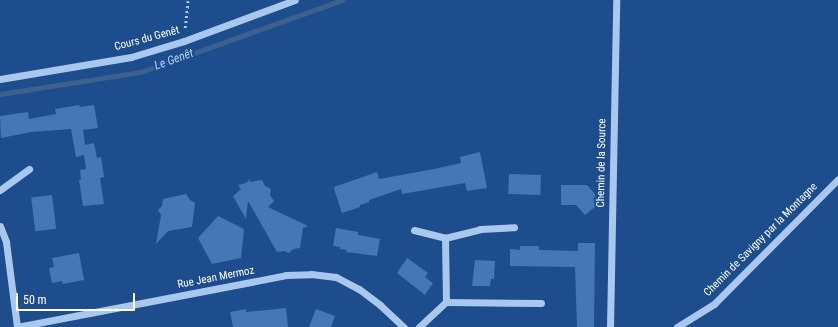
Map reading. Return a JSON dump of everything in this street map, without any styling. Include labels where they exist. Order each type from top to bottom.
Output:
[{"type":"street","name":"Cours du Genêt","points":[[0,78],[131,56],[184,41],[295,0]]},
{"type":"street","name":"Chemin de la Source","points":[[610,327],[616,0]]},
{"type":"street","points":[[0,190],[29,169]]},
{"type":"street","name":"Chemin de Savigny par la Montagne","points":[[677,327],[714,304],[838,179]]},
{"type":"street","points":[[0,226],[6,242],[17,327]]},
{"type":"street","points":[[414,230],[445,238],[480,229],[514,228]]},
{"type":"street","points":[[445,238],[446,302]]},
{"type":"street","name":"Rue Jean Mermoz","points":[[17,327],[31,326],[286,275],[311,274],[336,277],[359,289],[380,305],[404,327]]},
{"type":"street","points":[[419,327],[446,302],[541,303]]},
{"type":"path","points":[[184,41],[188,0]]},
{"type":"building","points":[[79,105],[80,107],[94,105],[98,128],[83,130],[85,145],[94,143],[97,158],[101,157],[104,177],[100,178],[104,204],[83,206],[79,180],[81,180],[80,170],[86,169],[84,155],[76,157],[71,129],[31,132],[1,138],[0,116],[28,112],[29,119],[56,114],[55,109]]},
{"type":"building","points":[[480,152],[487,188],[467,191],[465,183],[402,194],[401,189],[369,200],[369,202],[360,205],[360,207],[342,213],[334,187],[377,172],[379,179],[461,163],[460,157]]},
{"type":"building","points":[[509,174],[541,175],[540,195],[508,194]]},
{"type":"building","points":[[250,179],[250,182],[262,180],[265,186],[271,189],[270,195],[274,201],[268,207],[308,226],[303,228],[300,248],[293,249],[289,253],[284,251],[277,252],[248,201],[246,219],[233,196],[241,189],[238,185],[246,183]]},
{"type":"building","points":[[561,185],[587,185],[595,194],[595,207],[585,215],[576,205],[561,205]]},
{"type":"building","points":[[186,194],[190,200],[195,203],[192,227],[168,231],[156,244],[161,215],[158,210],[162,206],[163,199]]},
{"type":"building","points":[[52,195],[56,229],[35,231],[31,198]]},
{"type":"building","points":[[218,216],[244,229],[241,258],[212,264],[198,238]]},
{"type":"building","points":[[336,228],[358,232],[358,235],[380,239],[377,256],[346,252],[347,250],[333,246]]},
{"type":"building","points":[[578,243],[595,243],[594,327],[577,327],[575,267],[510,266],[510,249],[520,250],[520,246],[539,246],[539,250],[578,251]]},
{"type":"building","points":[[79,253],[84,280],[63,284],[62,281],[52,283],[49,268],[54,267],[52,258]]},
{"type":"building","points":[[407,258],[428,273],[425,277],[433,283],[425,295],[397,273]]},
{"type":"building","points":[[475,260],[495,261],[494,279],[491,279],[490,286],[472,286]]},
{"type":"building","points":[[286,308],[288,327],[233,327],[230,312],[246,309],[246,312]]},
{"type":"building","points":[[316,309],[335,316],[331,327],[309,327]]},
{"type":"waterway","name":"Le Genêt","points":[[0,94],[141,72],[342,0]]}]
